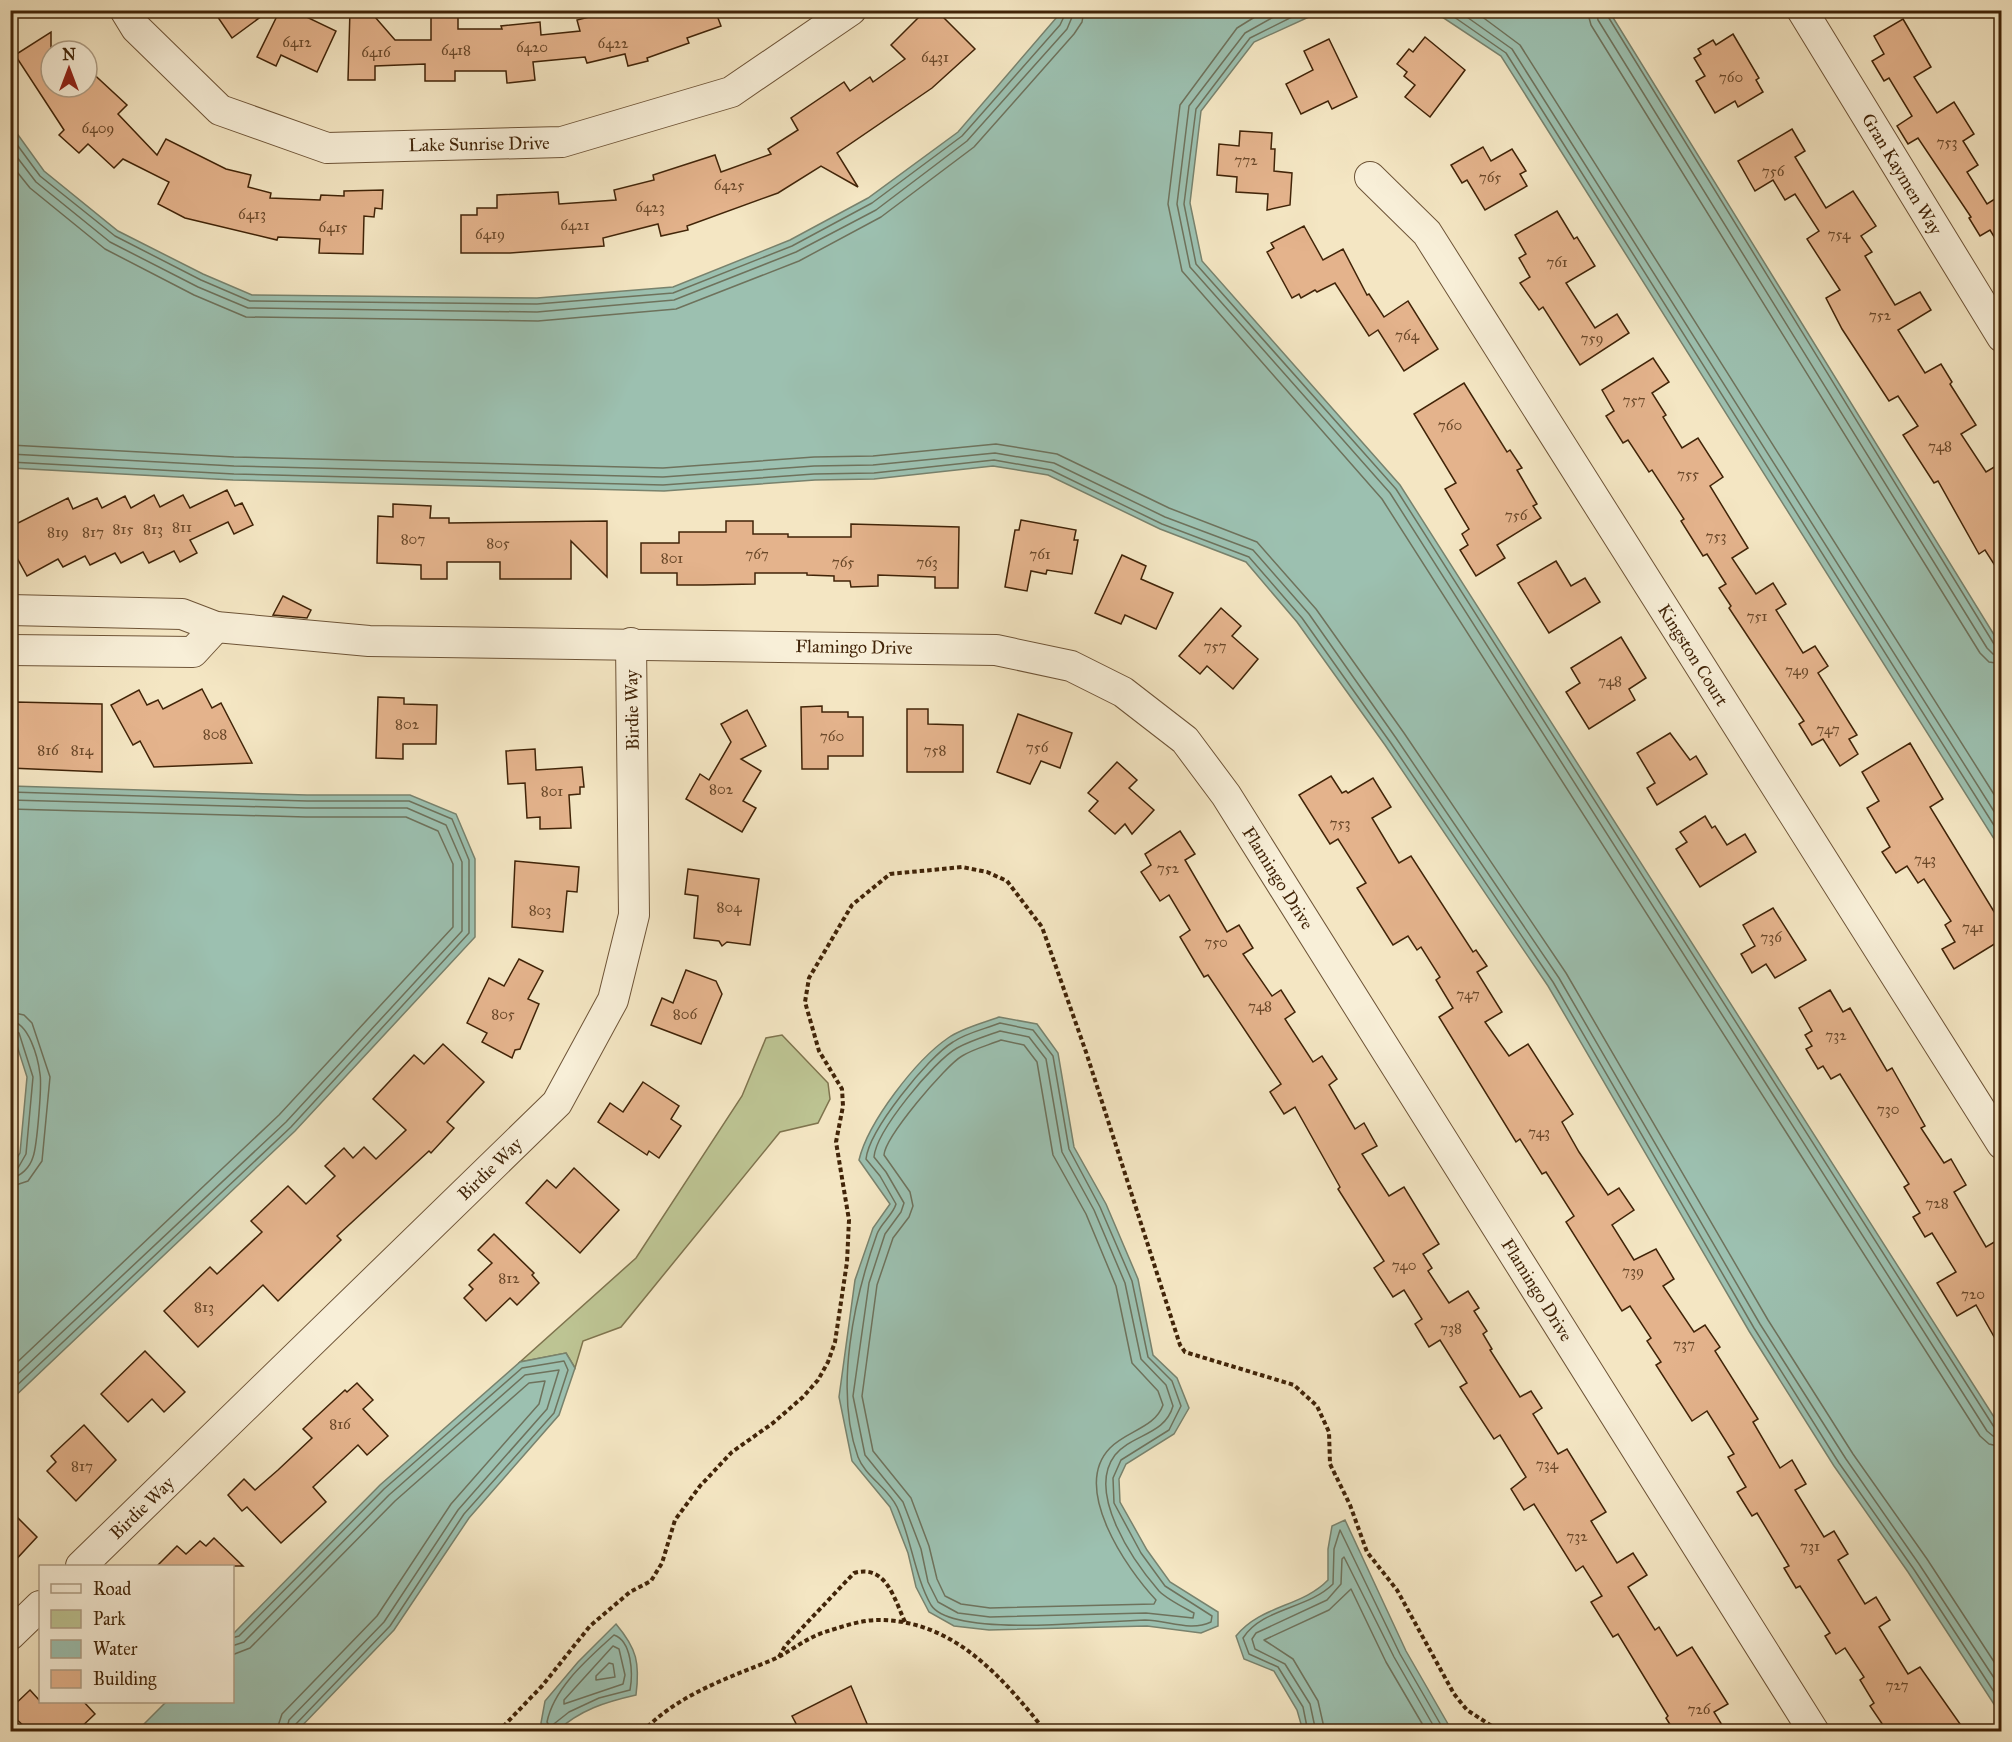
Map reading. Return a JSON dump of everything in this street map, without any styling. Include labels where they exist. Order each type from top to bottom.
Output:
[{"type":"street","name":"Lake Sunrise Drive","points":[[125,10],[136,28],[220,110],[327,148],[562,142],[731,92],[851,10]]},
{"type":"street","name":"Gran Kaymen Way","points":[[1802,10],[2001,337]]},
{"type":"street","name":"Kingston Court","points":[[1370,177],[1427,233],[2001,1144]]},
{"type":"street","name":"Flamingo Drive","points":[[10,610],[182,614],[216,627],[369,641],[996,650],[1071,666],[1123,692],[1185,740],[1226,795],[1814,1731]]},
{"type":"street","points":[[10,650],[193,652],[216,627]]},
{"type":"street","name":"Birdie Way","points":[[82,1565],[557,1104],[613,1000],[634,915],[631,643]]},
{"type":"street","points":[[10,1635],[39,1607]]},
{"type":"path","points":[[498,1731],[542,1686],[590,1626],[630,1592],[651,1581],[662,1563],[675,1520],[700,1486],[732,1452],[773,1423],[803,1397],[818,1380],[828,1362],[835,1342],[847,1262],[849,1220],[836,1142],[843,1106],[842,1089],[819,1051],[810,1024],[805,1002],[809,978],[852,905],[873,886],[890,874],[962,867],[987,872],[1007,880],[1042,927],[1086,1052],[1180,1345],[1185,1352],[1294,1385],[1317,1406],[1329,1432],[1330,1464],[1350,1505],[1366,1552],[1397,1590],[1454,1694],[1467,1710],[1501,1731]]},
{"type":"path","points":[[779,1657],[785,1646],[854,1573],[865,1570],[876,1573],[887,1583],[905,1622]]},
{"type":"path","points":[[642,1731],[662,1711],[705,1687],[779,1657],[822,1633],[876,1620],[905,1622],[927,1627],[985,1661],[1046,1731]]},
{"type":"green space","points":[[782,1035],[828,1083],[830,1099],[818,1123],[780,1132],[621,1327],[583,1341],[575,1368],[566,1353],[520,1362],[636,1258],[742,1096],[766,1038]]},
{"type":"water","points":[[1063,10],[1322,11],[1254,42],[1201,111],[1190,203],[1202,261],[1400,485],[2001,1428],[2001,1715],[1908,1572],[1834,1466],[1749,1331],[1548,986],[1385,745],[1297,622],[1246,562],[1160,529],[1048,475],[993,466],[874,479],[815,480],[664,491],[233,480],[11,468],[11,125],[44,171],[118,231],[203,274],[252,295],[537,298],[673,287],[790,240],[868,198],[958,132]]},
{"type":"water","points":[[1433,11],[1609,11],[2001,646],[2001,850],[1501,56]]},
{"type":"water","points":[[11,786],[307,795],[410,795],[456,814],[475,859],[475,937],[295,1131],[11,1400],[11,1167],[20,1153],[27,1077],[11,1027]]},
{"type":"water","points":[[999,1017],[1037,1024],[1058,1053],[1074,1147],[1106,1204],[1138,1279],[1153,1355],[1177,1378],[1189,1408],[1174,1434],[1126,1464],[1119,1479],[1120,1502],[1147,1550],[1170,1582],[1218,1612],[1218,1626],[1201,1633],[1147,1626],[989,1630],[954,1626],[929,1612],[916,1587],[908,1553],[890,1507],[852,1461],[839,1397],[855,1280],[873,1228],[890,1204],[859,1160],[872,1128],[883,1110],[922,1061],[954,1034]]},
{"type":"water","points":[[566,1353],[575,1368],[559,1415],[469,1518],[394,1630],[297,1731],[137,1731],[165,1703],[234,1703],[234,1633],[380,1485],[520,1362]]},
{"type":"water","points":[[1345,1520],[1406,1651],[1452,1731],[1303,1731],[1297,1710],[1274,1671],[1244,1659],[1236,1636],[1246,1626],[1269,1612],[1306,1596],[1328,1580],[1328,1549],[1332,1526]]},
{"type":"water","points":[[616,1624],[633,1649],[638,1674],[636,1695],[594,1708],[557,1731],[545,1731],[541,1723],[545,1701],[578,1662]]},
{"type":"building","points":[[213,10],[270,10],[232,38]]},
{"type":"building","points":[[280,10],[292,10],[336,31],[317,72],[281,55],[276,66],[257,57]]},
{"type":"building","points":[[350,10],[375,10],[375,17],[395,40],[431,40],[431,17],[458,17],[458,29],[502,29],[501,26],[540,22],[541,35],[580,31],[577,20],[617,10],[715,10],[721,26],[687,38],[689,43],[647,58],[648,61],[628,66],[625,54],[587,63],[585,57],[533,62],[535,80],[507,83],[506,71],[455,71],[455,81],[425,81],[425,64],[375,66],[375,80],[348,80]]},
{"type":"building","points":[[926,10],[936,10],[975,49],[932,88],[837,153],[858,187],[821,166],[778,193],[687,226],[688,230],[661,236],[658,224],[603,238],[604,246],[510,253],[461,253],[461,215],[477,215],[477,208],[497,208],[497,195],[558,192],[559,204],[616,200],[614,190],[654,180],[653,175],[715,155],[721,172],[771,154],[768,149],[798,130],[791,118],[844,82],[850,91],[870,77],[873,82],[905,59],[891,45]]},
{"type":"building","points":[[1903,19],[1931,67],[1914,77],[1937,113],[1954,102],[1974,134],[1963,141],[1978,165],[1967,172],[1987,204],[2001,195],[2001,248],[1990,230],[1980,236],[1969,218],[1971,217],[1918,138],[1908,144],[1897,126],[1912,116],[1889,78],[1884,81],[1872,61],[1884,54],[1874,36]]},
{"type":"building","points":[[51,32],[51,39],[40,39]]},
{"type":"building","points":[[1733,34],[1759,78],[1756,80],[1763,92],[1738,107],[1735,101],[1715,113],[1696,81],[1705,76],[1694,58],[1701,54],[1698,49],[1713,40],[1716,45]]},
{"type":"building","points":[[1425,37],[1465,70],[1430,117],[1405,97],[1415,85],[1404,76],[1407,72],[1397,64],[1409,49],[1413,52]]},
{"type":"building","points":[[1329,39],[1357,97],[1332,109],[1328,101],[1301,114],[1286,84],[1313,70],[1304,51]]},
{"type":"building","points":[[39,40],[39,92],[15,55]]},
{"type":"building","points":[[99,79],[127,105],[118,114],[157,155],[166,139],[226,169],[251,175],[248,187],[271,193],[270,198],[320,200],[321,195],[344,196],[344,191],[383,190],[382,209],[375,208],[374,217],[364,216],[363,254],[319,253],[320,239],[278,237],[277,240],[185,218],[158,204],[169,182],[123,159],[114,168],[88,144],[79,153],[59,135],[64,130],[44,99],[99,99]]},
{"type":"building","points":[[1792,129],[1805,151],[1795,157],[1826,208],[1853,191],[1876,226],[1861,236],[1872,252],[1865,256],[1895,305],[1920,292],[1931,310],[1898,330],[1925,373],[1941,364],[1952,382],[1950,384],[1976,425],[1961,434],[1986,472],[2001,463],[2001,575],[1985,550],[1979,554],[1938,481],[1934,483],[1903,435],[1918,426],[1898,396],[1889,401],[1842,329],[1826,298],[1840,290],[1807,239],[1819,231],[1795,194],[1785,200],[1773,180],[1755,191],[1738,161]]},
{"type":"building","points":[[1240,131],[1272,133],[1271,149],[1275,149],[1274,171],[1292,173],[1290,205],[1267,210],[1268,194],[1236,192],[1237,177],[1217,175],[1219,144],[1239,146]]},
{"type":"building","points":[[1483,147],[1491,161],[1512,149],[1526,171],[1520,174],[1527,186],[1485,210],[1467,180],[1462,183],[1451,165]]},
{"type":"building","points":[[1557,211],[1574,239],[1577,237],[1595,266],[1566,283],[1595,328],[1617,314],[1629,333],[1580,365],[1543,307],[1539,310],[1520,283],[1530,277],[1519,258],[1526,254],[1515,235]]},
{"type":"building","points":[[1304,226],[1323,260],[1343,249],[1367,295],[1369,294],[1384,317],[1408,301],[1438,349],[1404,371],[1378,330],[1369,336],[1335,283],[1301,298],[1299,294],[1292,298],[1267,252],[1274,248],[1271,243]]},
{"type":"building","points":[[1653,358],[1669,382],[1652,393],[1666,415],[1663,417],[1682,448],[1698,438],[1723,477],[1710,486],[1748,548],[1732,558],[1756,594],[1773,583],[1786,604],[1776,610],[1803,653],[1815,646],[1828,666],[1818,673],[1857,735],[1849,739],[1858,754],[1840,766],[1823,739],[1812,745],[1799,724],[1804,721],[1729,608],[1731,606],[1719,588],[1726,584],[1707,554],[1703,556],[1681,521],[1684,519],[1652,470],[1649,472],[1628,440],[1623,443],[1606,416],[1614,411],[1602,390]]},
{"type":"building","points":[[1464,383],[1507,452],[1510,450],[1522,468],[1517,470],[1537,504],[1533,506],[1541,518],[1497,545],[1505,558],[1476,576],[1460,550],[1468,545],[1462,534],[1469,529],[1445,489],[1456,483],[1414,414]]},
{"type":"building","points":[[227,490],[235,506],[242,503],[253,525],[234,534],[228,522],[190,540],[197,553],[180,562],[174,551],[149,563],[143,552],[121,563],[115,553],[90,565],[85,556],[63,567],[58,559],[27,576],[17,558],[10,561],[10,527],[68,498],[73,509],[97,498],[102,508],[125,496],[131,508],[154,495],[160,507],[183,495],[190,508]]},
{"type":"building","points":[[393,504],[431,506],[430,518],[449,518],[449,523],[607,521],[607,577],[571,541],[571,579],[500,579],[500,562],[447,562],[447,579],[421,579],[421,565],[377,563],[378,516],[393,517]]},
{"type":"building","points":[[1021,520],[1076,530],[1074,540],[1078,540],[1072,574],[1047,570],[1046,574],[1031,571],[1027,591],[1005,587],[1015,530],[1019,530]]},
{"type":"building","points":[[726,521],[753,521],[753,534],[788,534],[788,537],[851,537],[851,524],[959,527],[958,588],[935,588],[935,577],[878,575],[878,586],[851,587],[850,581],[834,581],[834,576],[807,575],[807,573],[755,573],[755,584],[677,585],[677,573],[641,573],[641,543],[679,543],[679,532],[726,532]]},
{"type":"building","points":[[1122,555],[1146,566],[1141,579],[1173,593],[1156,629],[1125,615],[1121,624],[1095,613]]},
{"type":"building","points":[[1556,561],[1571,586],[1585,578],[1600,602],[1549,633],[1518,583]]},
{"type":"building","points":[[283,596],[311,610],[307,618],[273,615]]},
{"type":"building","points":[[1221,608],[1241,626],[1232,636],[1258,659],[1233,689],[1207,666],[1200,674],[1179,656]]},
{"type":"building","points":[[1621,637],[1646,678],[1629,689],[1635,700],[1589,729],[1566,692],[1580,683],[1571,668]]},
{"type":"building","points":[[202,689],[212,708],[221,703],[252,763],[154,767],[140,741],[133,745],[111,705],[139,690],[147,705],[158,700],[163,709]]},
{"type":"building","points":[[378,697],[404,698],[404,704],[437,705],[436,744],[403,744],[403,759],[376,758]]},
{"type":"building","points":[[15,702],[102,704],[102,772],[10,768],[10,733],[15,733]]},
{"type":"building","points":[[822,706],[822,712],[848,712],[848,717],[863,717],[863,756],[828,756],[828,769],[802,769],[801,707]]},
{"type":"building","points":[[907,709],[928,709],[928,724],[963,725],[963,772],[907,772]]},
{"type":"building","points":[[747,710],[766,746],[741,759],[761,771],[743,801],[756,808],[742,832],[686,799],[700,774],[709,780],[731,742],[721,724]]},
{"type":"building","points":[[1018,714],[1072,733],[1060,768],[1041,761],[1030,784],[997,772]]},
{"type":"building","points":[[1670,733],[1690,760],[1696,756],[1707,774],[1657,805],[1647,788],[1655,783],[1637,753]]},
{"type":"building","points":[[1910,743],[1943,799],[1930,807],[2001,923],[2001,940],[1954,969],[1942,949],[1955,942],[1945,925],[1951,921],[1924,879],[1918,883],[1907,866],[1896,873],[1882,852],[1890,847],[1867,808],[1879,801],[1862,772]]},
{"type":"building","points":[[535,749],[536,770],[582,767],[584,787],[580,787],[580,794],[569,795],[571,828],[540,829],[540,817],[527,818],[525,783],[508,784],[506,751]]},
{"type":"building","points":[[1117,762],[1137,780],[1129,788],[1154,810],[1132,834],[1125,824],[1115,834],[1089,811],[1098,801],[1088,793]]},
{"type":"building","points":[[1331,776],[1342,793],[1346,791],[1348,793],[1373,778],[1391,807],[1372,818],[1399,863],[1411,856],[1473,952],[1476,950],[1487,966],[1477,972],[1502,1012],[1485,1022],[1509,1056],[1528,1044],[1573,1114],[1562,1122],[1579,1152],[1608,1195],[1619,1188],[1634,1210],[1612,1225],[1634,1260],[1656,1249],[1674,1279],[1663,1286],[1694,1332],[1705,1325],[1720,1347],[1715,1351],[1758,1419],[1753,1422],[1780,1468],[1792,1460],[1806,1484],[1795,1490],[1824,1537],[1834,1531],[1848,1554],[1838,1560],[1865,1604],[1876,1597],[1890,1620],[1879,1627],[1908,1674],[1920,1667],[1965,1731],[1887,1731],[1870,1706],[1874,1703],[1860,1680],[1864,1677],[1845,1648],[1836,1654],[1825,1636],[1830,1633],[1800,1586],[1796,1588],[1784,1568],[1789,1566],[1757,1513],[1752,1516],[1737,1492],[1746,1487],[1728,1457],[1734,1454],[1707,1411],[1692,1421],[1656,1365],[1661,1362],[1647,1341],[1651,1338],[1630,1306],[1622,1311],[1566,1222],[1574,1216],[1546,1172],[1542,1174],[1520,1139],[1516,1142],[1439,1017],[1453,1008],[1436,980],[1440,977],[1421,947],[1417,950],[1408,936],[1393,945],[1357,888],[1366,883],[1338,839],[1330,844],[1299,795]]},
{"type":"building","points":[[1705,816],[1712,828],[1715,826],[1727,845],[1745,834],[1756,852],[1700,887],[1676,849],[1687,842],[1680,832]]},
{"type":"building","points":[[1180,831],[1195,854],[1185,860],[1227,932],[1239,925],[1253,948],[1243,954],[1272,996],[1281,990],[1295,1012],[1285,1019],[1313,1062],[1322,1056],[1337,1079],[1329,1085],[1355,1129],[1364,1123],[1377,1146],[1362,1154],[1389,1196],[1404,1187],[1439,1244],[1423,1254],[1432,1268],[1428,1271],[1449,1303],[1468,1291],[1479,1308],[1474,1311],[1487,1331],[1483,1334],[1492,1349],[1490,1350],[1520,1397],[1531,1391],[1542,1408],[1533,1414],[1558,1454],[1567,1449],[1606,1512],[1591,1521],[1617,1563],[1633,1553],[1647,1575],[1628,1587],[1655,1630],[1659,1627],[1677,1656],[1692,1647],[1728,1704],[1714,1712],[1722,1725],[1712,1731],[1674,1731],[1666,1718],[1668,1716],[1618,1634],[1613,1637],[1591,1602],[1602,1596],[1583,1566],[1576,1571],[1534,1504],[1524,1510],[1511,1489],[1526,1477],[1500,1435],[1494,1439],[1460,1387],[1467,1383],[1440,1340],[1429,1347],[1415,1324],[1422,1319],[1404,1290],[1393,1297],[1374,1268],[1384,1261],[1338,1189],[1340,1187],[1295,1107],[1284,1114],[1270,1092],[1281,1084],[1208,975],[1204,977],[1180,937],[1190,930],[1169,895],[1160,901],[1141,872],[1151,865],[1145,854]]},
{"type":"building","points":[[515,861],[579,867],[577,892],[567,891],[563,932],[512,927]]},
{"type":"building","points":[[688,869],[759,879],[750,945],[727,942],[722,946],[719,941],[694,938],[698,896],[685,894]]},
{"type":"building","points":[[1773,908],[1806,960],[1775,978],[1766,964],[1752,973],[1741,954],[1755,946],[1743,925]]},
{"type":"building","points":[[519,959],[543,971],[528,999],[539,1004],[520,1049],[515,1050],[512,1058],[482,1042],[487,1033],[467,1023],[489,978],[504,986]]},
{"type":"building","points":[[686,970],[716,981],[722,994],[701,1044],[651,1025],[662,998],[673,1003]]},
{"type":"building","points":[[1830,990],[1843,1012],[1850,1008],[1887,1071],[1892,1068],[1925,1126],[1921,1128],[1944,1163],[1951,1159],[1966,1185],[1954,1192],[1986,1247],[2001,1238],[2001,1349],[1976,1305],[1957,1316],[1937,1283],[1956,1272],[1932,1233],[1925,1237],[1913,1217],[1920,1213],[1904,1187],[1909,1184],[1840,1074],[1831,1079],[1823,1066],[1818,1069],[1806,1049],[1812,1046],[1805,1035],[1812,1031],[1799,1008]]},
{"type":"building","points":[[443,1044],[484,1082],[447,1122],[454,1128],[431,1153],[429,1151],[337,1236],[341,1240],[278,1301],[263,1285],[198,1347],[164,1311],[210,1267],[217,1274],[262,1232],[251,1221],[288,1186],[306,1204],[335,1176],[325,1166],[344,1148],[353,1158],[364,1147],[376,1159],[406,1130],[373,1099],[414,1055],[424,1064]]},
{"type":"building","points":[[643,1082],[679,1106],[671,1119],[681,1126],[659,1158],[649,1151],[647,1155],[598,1122],[610,1103],[623,1112]]},
{"type":"building","points":[[574,1168],[619,1210],[580,1253],[526,1203],[547,1180],[556,1188]]},
{"type":"building","points":[[494,1234],[534,1273],[532,1275],[539,1283],[517,1305],[510,1298],[486,1321],[464,1298],[473,1289],[469,1285],[492,1263],[478,1250]]},
{"type":"building","points":[[145,1351],[185,1392],[164,1412],[152,1399],[128,1422],[101,1394]]},
{"type":"building","points":[[357,1383],[373,1400],[363,1409],[388,1436],[367,1455],[358,1445],[313,1487],[326,1502],[281,1543],[247,1507],[242,1511],[228,1495],[244,1479],[255,1490],[312,1438],[303,1429],[345,1390],[347,1392]]},
{"type":"building","points":[[84,1425],[116,1460],[76,1501],[47,1471],[56,1462],[51,1456]]},
{"type":"building","points":[[10,1510],[37,1537],[10,1566]]},
{"type":"building","points":[[214,1538],[243,1566],[158,1565],[177,1546],[186,1554],[200,1541],[206,1546]]},
{"type":"building","points":[[851,1686],[868,1726],[857,1731],[800,1731],[792,1716]]},
{"type":"building","points":[[30,1690],[39,1703],[85,1703],[95,1714],[77,1731],[29,1731],[10,1713],[10,1709]]}]
